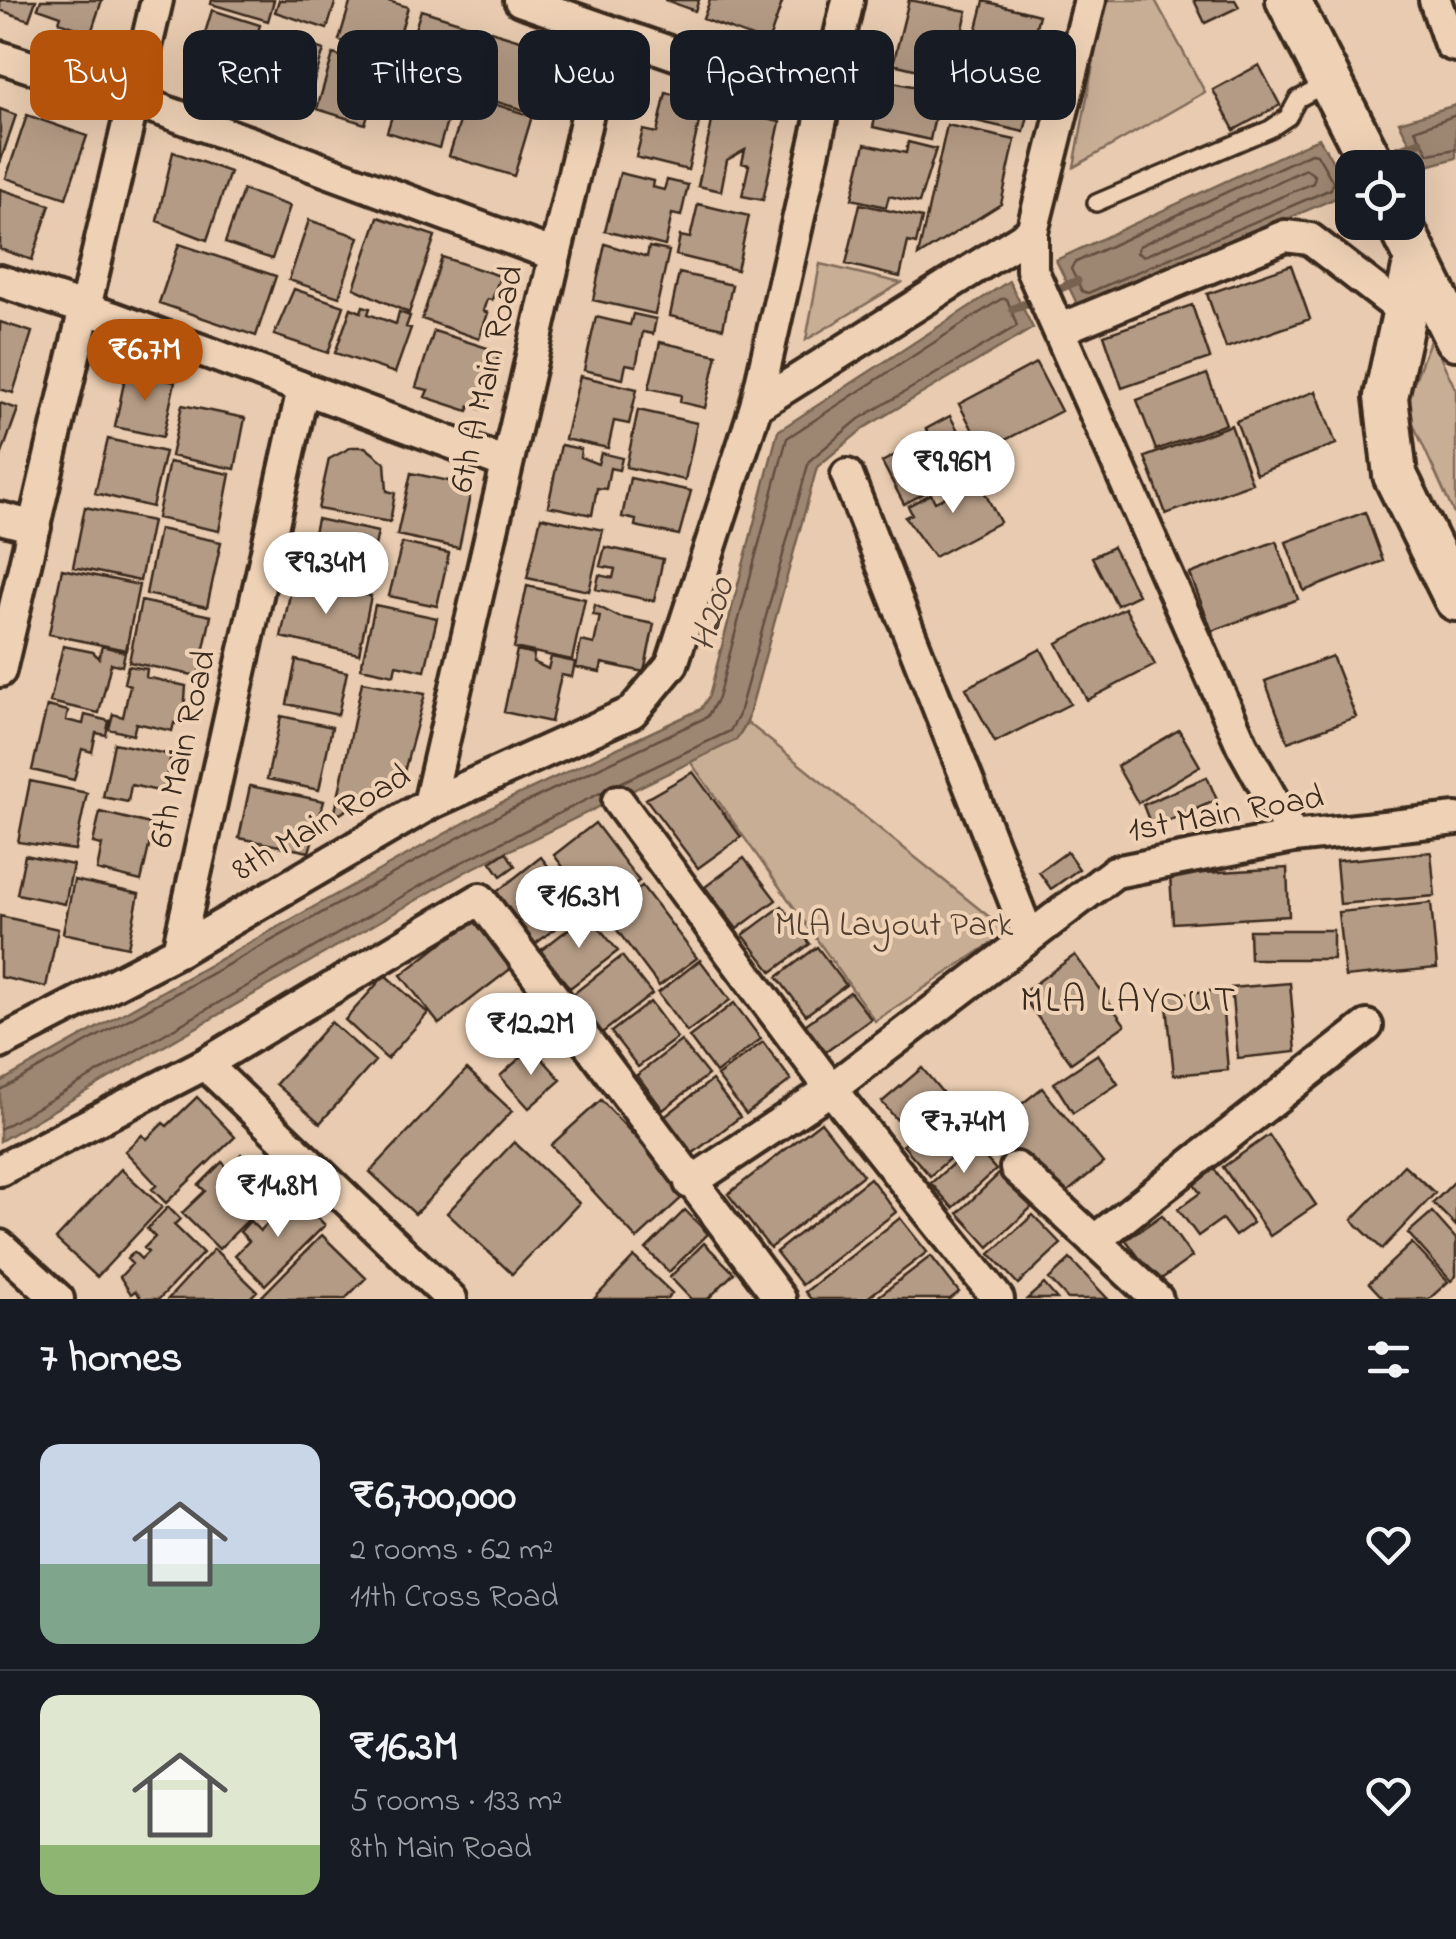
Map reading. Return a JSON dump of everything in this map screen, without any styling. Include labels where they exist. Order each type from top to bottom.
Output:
[{"type":"street","points":[[150,30],[157,0]]},
{"type":"street","points":[[520,0],[607,30]]},
{"type":"street","points":[[841,30],[848,0]]},
{"type":"street","points":[[1090,0],[1032,232],[1032,270],[1242,745],[1292,838]]},
{"type":"street","points":[[1288,0],[1366,150]]},
{"type":"street","points":[[1435,0],[1450,44],[1456,46]]},
{"type":"street","points":[[0,57],[30,67]]},
{"type":"street","points":[[163,111],[555,256]]},
{"type":"street","points":[[0,671],[128,120]]},
{"type":"street","name":"6th A Main Road","points":[[430,804],[586,120]]},
{"type":"street","points":[[756,406],[821,120]]},
{"type":"street","points":[[756,406],[1032,232]]},
{"type":"street","points":[[1056,324],[1284,236],[1310,239],[1404,311]]},
{"type":"street","points":[[1408,241],[1404,311],[1386,397],[1395,475],[1456,600]]},
{"type":"street","points":[[1408,241],[1456,338]]},
{"type":"street","points":[[0,281],[84,307],[506,463]]},
{"type":"street","name":"6th Main Road","points":[[178,951],[303,389]]},
{"type":"street","name":"8th Main Road","points":[[0,1043],[178,951],[430,804],[632,712],[672,664],[756,406]]},
{"type":"street","points":[[847,475],[1029,938]]},
{"type":"street","points":[[0,518],[35,527]]},
{"type":"street","points":[[618,802],[831,1089],[998,1299]]},
{"type":"street","name":"1st Main Road","points":[[690,1183],[831,1089],[1115,872],[1292,838],[1456,819]]},
{"type":"street","points":[[0,1170],[205,1064],[480,899],[690,1183],[764,1293]]},
{"type":"street","points":[[1094,1241],[1366,1026]]},
{"type":"street","points":[[205,1064],[450,1299]]},
{"type":"street","points":[[1016,1168],[1156,1299]]},
{"type":"street","points":[[0,1246],[58,1299]]},
{"type":"lane","points":[[1096,203],[1270,129],[1288,117],[1298,99],[1332,81]]},
{"type":"green space","points":[[1105,0],[1155,0],[1205,92],[1074,167]]},
{"type":"green space","points":[[820,264],[901,283],[806,340]]},
{"type":"green space","points":[[1431,338],[1456,390],[1456,518],[1405,406]]},
{"type":"green space","name":"MLA Layout Park","points":[[747,722],[1008,932],[875,1021],[689,760],[736,740]]},
{"type":"water","points":[[1456,105],[1456,158],[1425,166],[1425,150],[1414,150],[1399,122]]},
{"type":"water","points":[[1319,138],[1335,166],[1335,198],[1079,308],[1056,260]]},
{"type":"water","points":[[1009,281],[1033,328],[864,428],[817,467],[747,722],[736,740],[465,872],[0,1141],[0,1082],[500,803],[701,709],[709,696],[778,431]]},
{"type":"building","points":[[0,0],[36,0],[29,20],[0,10]]},
{"type":"building","points":[[41,0],[102,0],[92,30],[59,22],[61,16],[38,8]]},
{"type":"building","points":[[212,0],[274,0],[268,21],[211,4]]},
{"type":"building","points":[[279,0],[336,0],[327,29],[275,12]]},
{"type":"building","points":[[351,0],[385,0],[408,7],[401,30],[342,30]]},
{"type":"building","points":[[665,0],[699,0],[695,11]]},
{"type":"building","points":[[710,0],[783,0],[773,30],[733,30],[703,19]]},
{"type":"building","points":[[909,0],[967,11],[963,30],[914,30],[914,69],[894,64]]},
{"type":"building","points":[[1194,0],[1235,0],[1239,7],[1205,23]]},
{"type":"building","points":[[984,1],[1039,15],[1035,30],[977,30]]},
{"type":"building","points":[[212,10],[260,25],[258,30],[206,30]]},
{"type":"building","points":[[421,10],[482,29],[482,30],[415,30]]},
{"type":"building","points":[[498,33],[518,39],[518,108],[498,102]]},
{"type":"building","points":[[317,48],[324,50],[317,72]]},
{"type":"building","points":[[333,54],[337,55],[337,115],[317,109]]},
{"type":"building","points":[[1259,65],[1280,105],[1234,130],[1213,90]]},
{"type":"building","points":[[894,82],[914,86],[914,120],[934,120],[930,140],[873,127],[875,120],[894,120]]},
{"type":"building","points":[[666,93],[670,94],[670,120],[700,120],[688,170],[636,157],[643,130],[657,133]]},
{"type":"building","points":[[498,105],[518,112],[518,120],[531,120],[514,176],[449,156],[460,120],[498,120]]},
{"type":"building","points":[[0,109],[16,115],[0,163]]},
{"type":"building","points":[[27,115],[30,120],[41,120],[87,136],[66,198],[6,178]]},
{"type":"building","points":[[391,120],[448,120],[439,148],[387,132]]},
{"type":"building","points":[[712,120],[780,122],[763,200],[742,196],[749,165],[742,163],[745,150],[727,160],[721,191],[698,186]]},
{"type":"building","points":[[972,120],[1027,120],[1024,132]]},
{"type":"building","points":[[947,125],[1015,140],[1001,204],[918,256]]},
{"type":"building","points":[[908,142],[936,149],[919,203],[889,196],[886,207],[852,199],[865,144],[906,153]]},
{"type":"building","points":[[173,152],[230,172],[207,240],[157,221]]},
{"type":"building","points":[[620,173],[653,181],[652,187],[664,190],[667,180],[688,185],[681,216],[672,214],[665,246],[605,231]]},
{"type":"building","points":[[0,189],[50,205],[32,260],[0,249]]},
{"type":"building","points":[[243,190],[290,206],[272,259],[225,243]]},
{"type":"building","points":[[698,204],[749,216],[737,270],[676,255],[680,236],[690,238]]},
{"type":"building","points":[[860,204],[922,218],[916,244],[908,242],[900,277],[846,264]]},
{"type":"building","points":[[378,217],[435,236],[409,313],[354,288]]},
{"type":"building","points":[[309,220],[359,237],[339,297],[289,280]]},
{"type":"building","points":[[179,244],[276,276],[256,336],[159,303]]},
{"type":"building","points":[[605,244],[647,257],[649,247],[669,251],[655,314],[593,300]]},
{"type":"building","points":[[442,257],[500,276],[492,300],[487,299],[483,311],[488,313],[479,339],[422,319]]},
{"type":"building","points":[[1291,265],[1310,319],[1226,348],[1207,294]]},
{"type":"building","points":[[679,273],[732,285],[723,328],[670,316]]},
{"type":"building","points":[[294,289],[344,306],[328,353],[274,335]]},
{"type":"building","points":[[1192,305],[1210,358],[1122,388],[1104,335]]},
{"type":"building","points":[[363,306],[370,308],[368,314],[396,324],[399,312],[410,316],[406,327],[411,328],[395,373],[335,353],[351,308],[361,312]]},
{"type":"building","points":[[633,314],[656,319],[653,334],[643,332],[636,366],[626,364],[623,379],[584,370],[596,317],[630,325]]},
{"type":"building","points":[[0,322],[32,332],[13,393],[0,389]]},
{"type":"building","points":[[434,331],[500,352],[488,387],[494,388],[481,409],[470,406],[468,411],[425,397],[428,390],[416,387]]},
{"type":"building","points":[[660,342],[717,355],[705,408],[680,402],[681,395],[649,388]]},
{"type":"building","points":[[1036,363],[1061,411],[984,451],[959,404]]},
{"type":"building","points":[[126,372],[175,382],[163,437],[115,427]]},
{"type":"building","points":[[1207,374],[1226,424],[1156,450],[1137,400]]},
{"type":"building","points":[[580,376],[637,389],[629,424],[614,421],[608,448],[565,439]]},
{"type":"building","points":[[1316,391],[1336,444],[1256,474],[1236,421]]},
{"type":"building","points":[[0,403],[18,409],[0,459]]},
{"type":"building","points":[[182,405],[245,418],[235,469],[171,456]]},
{"type":"building","points":[[638,410],[697,423],[685,480],[626,467]]},
{"type":"building","points":[[950,416],[977,465],[904,504],[882,462],[930,436],[926,429]]},
{"type":"building","points":[[1231,425],[1252,483],[1166,514],[1145,457]]},
{"type":"building","points":[[108,439],[165,452],[152,507],[95,493]]},
{"type":"building","points":[[561,445],[581,449],[580,457],[598,464],[601,453],[622,458],[619,470],[610,468],[606,489],[597,488],[592,515],[548,506]]},
{"type":"building","points":[[352,447],[365,447],[385,463],[387,491],[395,493],[390,522],[318,509],[329,459]]},
{"type":"building","points":[[169,462],[230,474],[219,531],[157,518]]},
{"type":"building","points":[[411,473],[472,486],[459,548],[397,535]]},
{"type":"building","points":[[975,474],[1000,522],[934,557],[905,517],[912,514],[908,506],[931,494],[935,502],[953,493],[950,487]]},
{"type":"building","points":[[630,478],[691,491],[679,535],[635,526],[636,520],[622,517]]},
{"type":"building","points":[[85,507],[152,521],[140,581],[73,567]]},
{"type":"building","points":[[1365,512],[1383,561],[1304,591],[1286,542]]},
{"type":"building","points":[[541,517],[603,530],[589,591],[527,578]]},
{"type":"building","points":[[317,519],[378,532],[367,584],[306,571]]},
{"type":"building","points":[[159,529],[221,542],[207,607],[146,594]]},
{"type":"building","points":[[1276,541],[1298,599],[1212,631],[1190,574]]},
{"type":"building","points":[[402,543],[449,553],[437,606],[389,596]]},
{"type":"building","points":[[605,547],[663,559],[654,601],[596,589],[599,575],[613,578],[615,569],[600,566]]},
{"type":"building","points":[[1113,547],[1138,595],[1117,605],[1092,557]]},
{"type":"building","points":[[62,569],[139,585],[126,650],[49,634]]},
{"type":"building","points":[[293,580],[371,596],[359,654],[281,637]]},
{"type":"building","points":[[527,586],[585,599],[572,660],[514,648]]},
{"type":"building","points":[[141,601],[211,616],[198,676],[129,662]]},
{"type":"building","points":[[375,605],[437,618],[425,671],[396,665],[394,675],[361,668]]},
{"type":"building","points":[[595,605],[619,617],[654,624],[644,672],[602,663],[600,672],[576,667],[581,641],[594,644],[600,616],[593,615]]},
{"type":"building","points":[[1125,608],[1155,665],[1087,700],[1057,643]]},
{"type":"building","points":[[63,646],[93,652],[99,658],[102,646],[125,652],[122,666],[111,663],[99,713],[50,702]]},
{"type":"building","points":[[1041,649],[1070,704],[995,742],[966,688]]},
{"type":"building","points":[[517,650],[534,654],[533,662],[548,669],[551,657],[575,662],[572,677],[561,675],[551,722],[504,712]]},
{"type":"building","points":[[1332,656],[1356,717],[1288,742],[1265,681]]},
{"type":"building","points":[[296,660],[347,672],[338,715],[287,704]]},
{"type":"building","points":[[128,666],[147,669],[146,677],[186,686],[183,725],[174,723],[172,731],[136,723],[133,735],[109,729],[113,714],[123,717],[130,685],[124,683]]},
{"type":"building","points":[[362,682],[425,694],[404,772],[340,814],[335,812]]},
{"type":"building","points":[[47,706],[68,711],[66,720],[83,724],[85,715],[109,721],[106,735],[96,733],[92,752],[82,749],[74,780],[32,770]]},
{"type":"building","points":[[281,716],[332,727],[319,790],[267,779]]},
{"type":"building","points":[[1179,730],[1200,766],[1138,803],[1117,766]]},
{"type":"building","points":[[114,743],[171,755],[163,792],[131,785],[128,802],[103,797]]},
{"type":"building","points":[[693,772],[741,837],[698,868],[646,799]]},
{"type":"building","points":[[1207,777],[1217,800],[1152,828],[1143,805]]},
{"type":"building","points":[[30,781],[87,793],[75,850],[18,842]]},
{"type":"building","points":[[250,786],[324,801],[309,852],[239,838]]},
{"type":"building","points":[[100,812],[154,825],[141,881],[97,870],[102,845],[93,843]]},
{"type":"building","points":[[595,823],[639,881],[597,912],[554,855]]},
{"type":"building","points":[[506,852],[515,866],[501,876],[491,862]]},
{"type":"building","points":[[1067,852],[1079,869],[1051,889],[1039,872]]},
{"type":"building","points":[[1431,852],[1435,896],[1340,904],[1336,861]]},
{"type":"building","points":[[25,855],[73,865],[65,904],[17,894]]},
{"type":"building","points":[[541,857],[581,908],[534,945],[494,894]]},
{"type":"building","points":[[744,858],[776,900],[737,929],[705,887]]},
{"type":"building","points":[[1287,868],[1289,916],[1173,923],[1170,875]]},
{"type":"building","points":[[74,880],[139,894],[128,947],[63,933]]},
{"type":"building","points":[[642,886],[697,958],[659,986],[605,914]]},
{"type":"building","points":[[1431,903],[1437,968],[1345,977],[1338,912]]},
{"type":"building","points":[[782,906],[810,944],[772,972],[743,935]]},
{"type":"building","points":[[588,914],[618,951],[570,988],[540,951]]},
{"type":"building","points":[[0,916],[58,929],[46,987],[0,977]]},
{"type":"building","points":[[474,918],[513,967],[439,1024],[401,975]]},
{"type":"building","points":[[1249,930],[1333,930],[1333,959],[1250,959]]},
{"type":"building","points":[[817,947],[846,985],[806,1015],[777,977]]},
{"type":"building","points":[[1075,955],[1125,1025],[1071,1063],[1021,994]]},
{"type":"building","points":[[622,956],[652,994],[602,1033],[572,995]]},
{"type":"building","points":[[700,960],[730,1000],[687,1032],[658,993]]},
{"type":"building","points":[[385,975],[428,1013],[387,1059],[345,1020]]},
{"type":"building","points":[[1290,983],[1296,1052],[1238,1058],[1231,988]]},
{"type":"building","points":[[1221,990],[1228,1070],[1174,1075],[1166,995]]},
{"type":"building","points":[[850,992],[871,1019],[823,1054],[802,1027]]},
{"type":"building","points":[[650,1002],[677,1038],[638,1067],[611,1032]]},
{"type":"building","points":[[734,1003],[761,1039],[716,1073],[689,1037]]},
{"type":"building","points":[[331,1022],[375,1061],[320,1123],[276,1084]]},
{"type":"building","points":[[681,1041],[708,1075],[663,1110],[637,1075]]},
{"type":"building","points":[[763,1042],[791,1080],[746,1114],[717,1076]]},
{"type":"building","points":[[532,1047],[561,1080],[529,1108],[500,1076]]},
{"type":"building","points":[[1098,1054],[1118,1084],[1073,1113],[1054,1083]]},
{"type":"building","points":[[922,1068],[947,1098],[907,1132],[882,1102]]},
{"type":"building","points":[[467,1069],[512,1111],[415,1214],[370,1172]]},
{"type":"building","points":[[712,1080],[740,1117],[692,1154],[663,1118]]},
{"type":"building","points":[[1042,1088],[1103,1163],[1055,1202],[993,1127]]},
{"type":"building","points":[[197,1097],[235,1137],[166,1203],[152,1189],[157,1185],[125,1151],[142,1135],[147,1139],[163,1123],[167,1126]]},
{"type":"building","points":[[601,1100],[687,1193],[637,1239],[551,1145]]},
{"type":"building","points":[[949,1105],[976,1135],[930,1176],[903,1145]]},
{"type":"building","points":[[821,1122],[863,1175],[770,1248],[728,1194]]},
{"type":"building","points":[[1269,1135],[1316,1205],[1270,1236],[1223,1167]]},
{"type":"building","points":[[514,1142],[579,1203],[512,1274],[447,1213]]},
{"type":"building","points":[[974,1145],[996,1170],[953,1208],[931,1183]]},
{"type":"building","points":[[241,1154],[278,1190],[219,1249],[182,1213],[205,1191],[199,1185],[222,1162],[228,1168]]},
{"type":"building","points":[[1404,1165],[1435,1193],[1382,1249],[1352,1220]]},
{"type":"building","points":[[1212,1166],[1253,1223],[1235,1236],[1222,1219],[1198,1236],[1178,1209],[1200,1193],[1191,1180]]},
{"type":"building","points":[[121,1169],[162,1207],[97,1277],[56,1239]]},
{"type":"building","points":[[1003,1170],[1035,1204],[989,1247],[958,1213]]},
{"type":"building","points":[[870,1178],[896,1212],[802,1285],[776,1252]]},
{"type":"building","points":[[1456,1182],[1456,1226],[1433,1203]]},
{"type":"building","points":[[295,1195],[325,1225],[265,1285],[235,1255],[249,1241],[240,1232],[250,1221],[260,1231]]},
{"type":"building","points":[[168,1207],[180,1219],[174,1225],[203,1253],[159,1299],[138,1299],[140,1296],[135,1291],[131,1294],[120,1277],[132,1264],[127,1259],[134,1252],[141,1259],[148,1252],[144,1248],[155,1237],[147,1229]]},
{"type":"building","points":[[685,1210],[708,1234],[669,1272],[646,1249]]},
{"type":"building","points":[[1432,1212],[1456,1239],[1456,1276],[1451,1281],[1408,1233]]},
{"type":"building","points":[[1033,1215],[1061,1244],[1018,1284],[990,1254]]},
{"type":"building","points":[[1162,1215],[1192,1257],[1157,1282],[1126,1240]]},
{"type":"building","points":[[900,1218],[927,1252],[866,1299],[811,1299],[805,1292]]},
{"type":"building","points":[[322,1235],[366,1278],[345,1299],[262,1296]]},
{"type":"building","points":[[704,1243],[734,1273],[708,1299],[691,1299],[670,1277]]},
{"type":"building","points":[[1412,1243],[1448,1282],[1429,1299],[1384,1299],[1369,1283]]},
{"type":"building","points":[[214,1249],[257,1291],[249,1299],[168,1299]]},
{"type":"building","points":[[931,1256],[959,1292],[950,1299],[875,1299]]},
{"type":"building","points":[[634,1257],[672,1293],[666,1299],[594,1299]]},
{"type":"building","points":[[1070,1259],[1108,1299],[1068,1299],[1049,1279]]},
{"type":"building","points":[[1044,1284],[1057,1299],[1027,1299]]},
{"type":"waterway","name":"H200","points":[[1397,150],[1420,142]]},
{"type":"waterway","name":"H200","points":[[1013,309],[1077,281]]},
{"type":"district","name":"MLA LAYOUT","points":[[1129,1002]]}]
